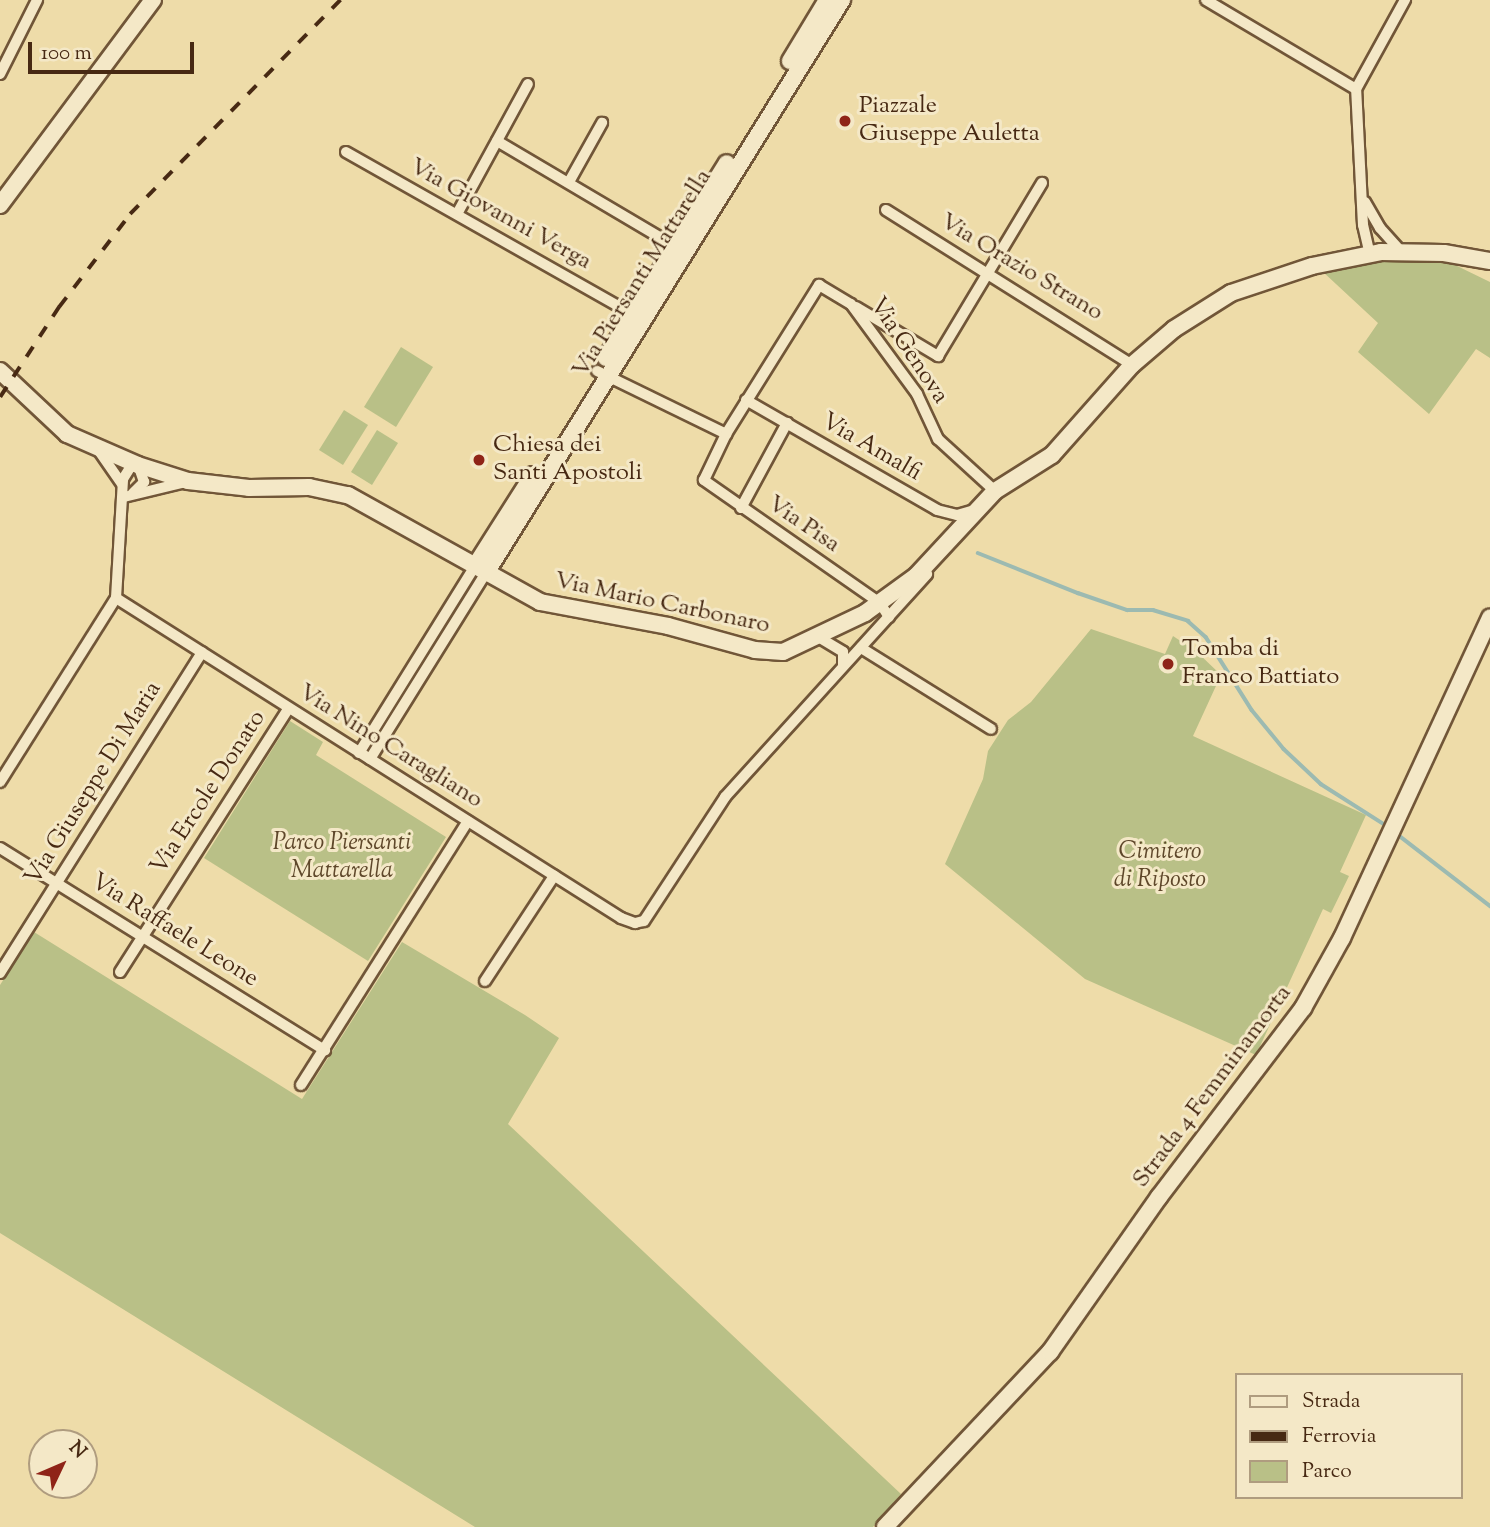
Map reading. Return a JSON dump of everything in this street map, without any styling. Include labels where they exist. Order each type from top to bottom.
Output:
[{"type":"street","points":[[0,74],[37,0]]},
{"type":"street","points":[[2,201],[153,0]]},
{"type":"street","name":"Via Piersanti Mattarella","points":[[638,317],[676,243],[827,0]]},
{"type":"street","name":"Via Piersanti Mattarella","points":[[481,569],[638,317],[673,271],[842,0]]},
{"type":"street","points":[[1206,0],[1356,89]]},
{"type":"street","points":[[1370,255],[1363,199],[1356,89],[1404,0]]},
{"type":"street","points":[[457,215],[528,84]]},
{"type":"street","points":[[569,182],[602,123]]},
{"type":"street","points":[[497,141],[676,243],[679,253],[673,271]]},
{"type":"street","name":"Via Giovanni Verga","points":[[346,152],[638,317]]},
{"type":"street","points":[[851,304],[939,356],[1042,183]]},
{"type":"street","points":[[1363,199],[1380,229],[1401,251]]},
{"type":"street","name":"Via Orazio Strano","points":[[886,210],[989,272],[1132,365]]},
{"type":"street","name":"Via Mario Carbonaro","points":[[0,370],[57,426],[94,447],[136,464],[188,481],[249,488],[309,487],[348,495],[540,602],[668,626],[755,650],[783,652],[884,610],[943,550],[995,491],[1052,455],[1132,365],[1174,328],[1231,293],[1312,266],[1401,251],[1490,261]]},
{"type":"street","name":"Via Genova","points":[[704,480],[746,400],[819,285],[851,304],[917,394],[938,439],[995,491]]},
{"type":"street","points":[[602,374],[726,434]]},
{"type":"street","name":"Via Amalfi","points":[[746,400],[937,510],[957,515],[978,508]]},
{"type":"street","points":[[741,508],[787,424]]},
{"type":"street","points":[[94,447],[126,493]]},
{"type":"street","points":[[0,782],[116,598],[126,493],[125,472],[136,464],[144,482],[126,493]]},
{"type":"street","name":"Via Pisa","points":[[704,480],[884,610]]},
{"type":"street","points":[[126,493],[188,481]]},
{"type":"street","points":[[359,752],[481,569]]},
{"type":"street","points":[[370,759],[481,569]]},
{"type":"street","name":"Via Nino Caragliano","points":[[116,598],[628,922],[644,921],[724,797],[842,665]]},
{"type":"street","points":[[842,665],[861,648],[884,610]]},
{"type":"street","name":"Strada 4 Femminamorta","points":[[885,1527],[1050,1352],[1159,1197],[1303,1008],[1342,938],[1490,617]]},
{"type":"street","points":[[820,638],[843,652],[842,665]]},
{"type":"street","points":[[861,648],[991,729]]},
{"type":"street","name":"Via Giuseppe Di Maria","points":[[0,973],[202,652]]},
{"type":"street","name":"Via Ercole Donato","points":[[120,972],[289,708]]},
{"type":"street","points":[[302,1085],[468,821]]},
{"type":"street","name":"Via Raffaele Leone","points":[[0,848],[325,1050]]},
{"type":"street","points":[[485,981],[554,876]]},
{"type":"green space","points":[[1426,260],[1451,263],[1490,282],[1490,358],[1476,349],[1429,414],[1358,352],[1378,323],[1322,271],[1374,261]]},
{"type":"green space","points":[[401,347],[433,367],[396,427],[364,407]]},
{"type":"green space","points":[[344,410],[368,425],[343,465],[319,450]]},
{"type":"green space","points":[[377,430],[398,443],[372,485],[351,472]]},
{"type":"green space","name":"Cimitero di Riposto","points":[[1091,629],[1165,654],[1173,636],[1197,652],[1221,675],[1193,736],[1366,815],[1340,872],[1349,876],[1331,913],[1323,909],[1256,1055],[1085,979],[945,864],[983,779],[988,751],[1008,720],[1031,702]]},
{"type":"green space","name":"Parco Piersanti Mattarella","points":[[290,721],[323,742],[316,755],[446,837],[368,961],[204,858]]},
{"type":"green space","points":[[34,932],[302,1099],[402,942],[525,1015],[559,1038],[508,1124],[901,1494],[873,1527],[475,1527],[0,1233],[0,985]]},
{"type":"waterway","points":[[978,553],[1127,610],[1153,610],[1188,621],[1206,637],[1252,710],[1284,749],[1321,784],[1387,826]]},
{"type":"waterway","points":[[1397,834],[1490,906]]},
{"type":"railway","points":[[0,397],[59,307],[130,214],[340,0]]},
{"type":"place","name":"Piazzale Giuseppe Auletta","points":[[845,121]]},
{"type":"place","name":"Chiesa dei Santi Apostoli","points":[[479,460]]},
{"type":"place","name":"Tomba di Franco Battiato","points":[[1168,664]]}]
